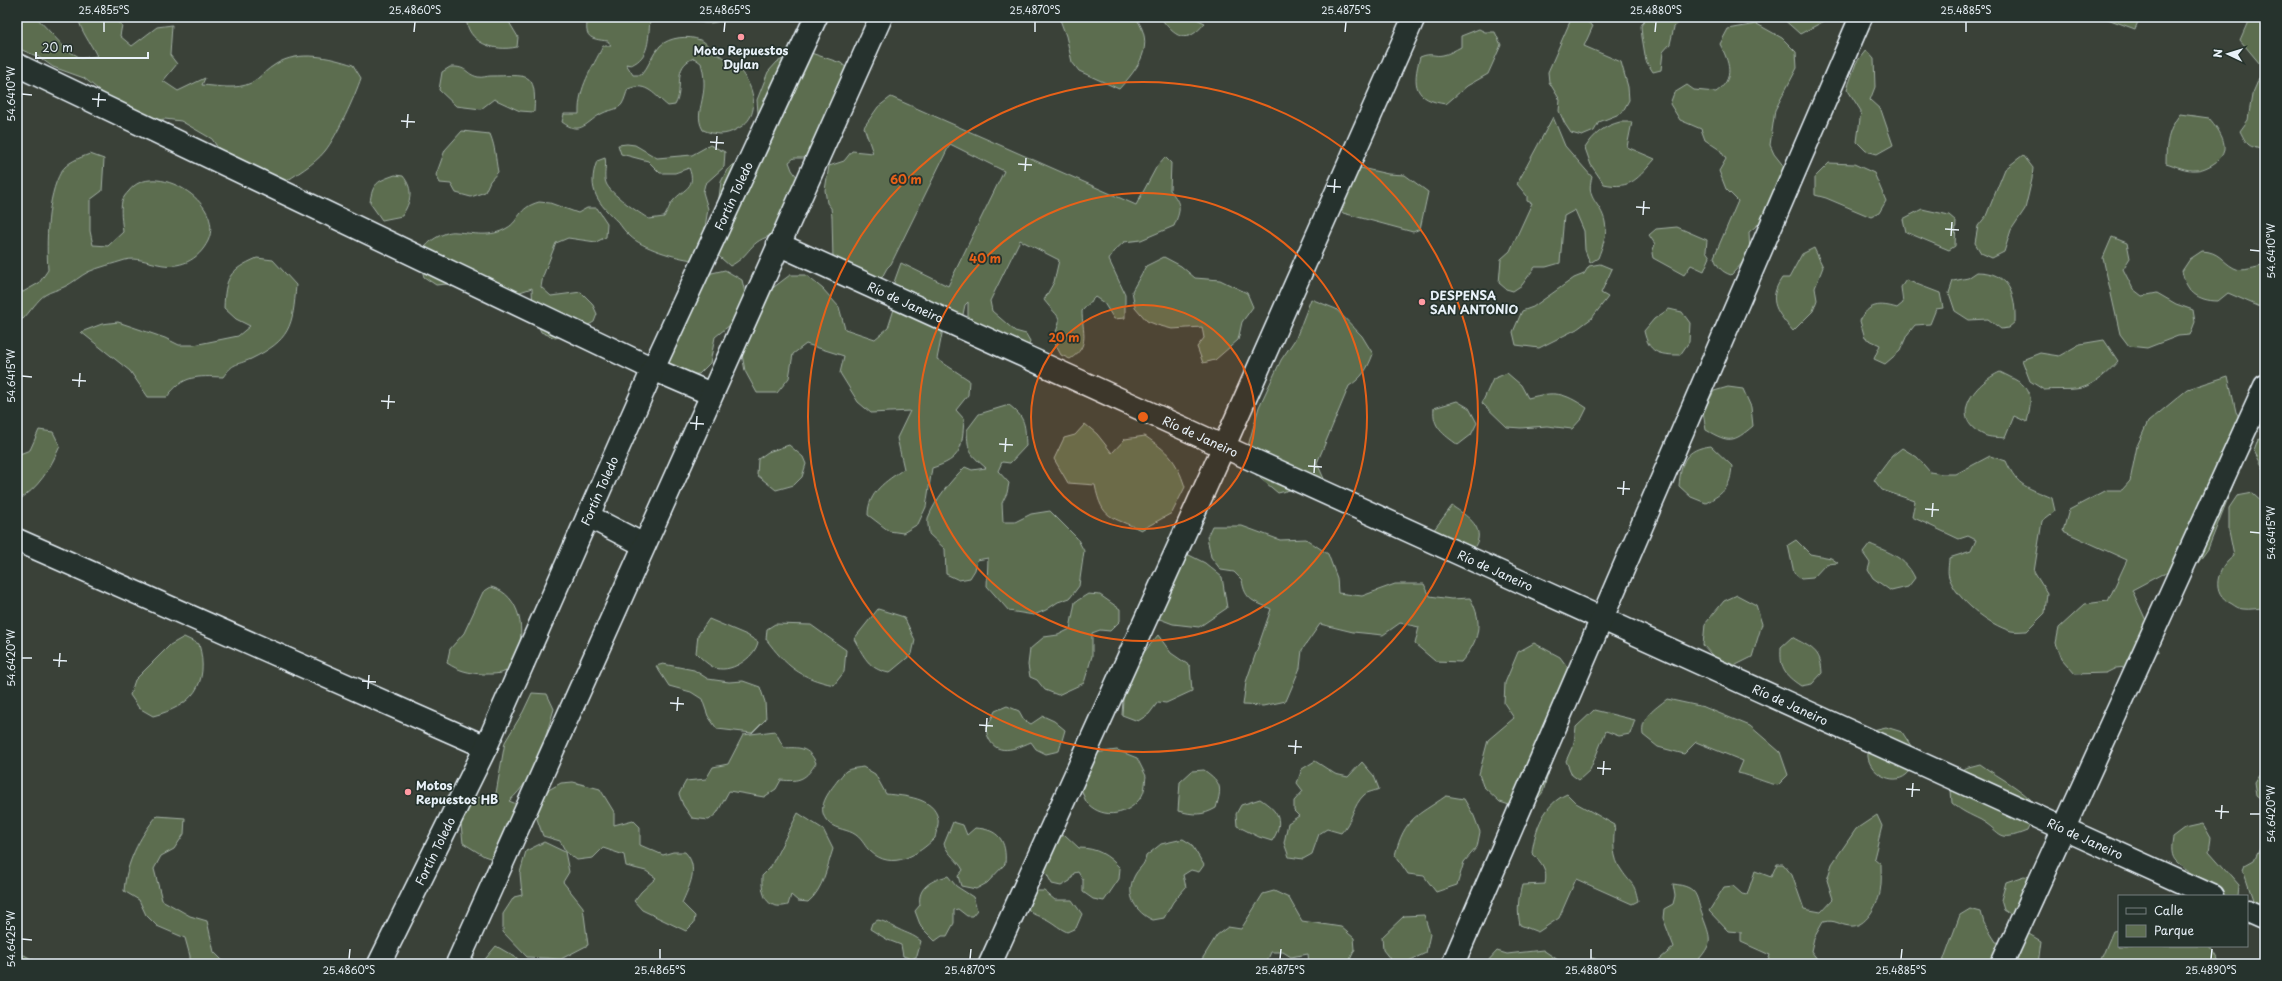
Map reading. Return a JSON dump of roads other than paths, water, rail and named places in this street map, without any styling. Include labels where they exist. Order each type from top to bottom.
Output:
[{"type":"street","name":"Fortín Toledo","points":[[380,964],[486,746],[653,369],[816,17]]},
{"type":"street","points":[[990,964],[1224,446],[1414,17]]},
{"type":"street","points":[[1453,964],[1603,620],[1861,17]]},
{"type":"street","points":[[457,964],[880,18]]},
{"type":"street","points":[[17,65],[653,369],[711,394]]},
{"type":"street","name":"Río de Janeiro","points":[[778,244],[2210,895]]},
{"type":"street","points":[[2002,964],[2265,386]]},
{"type":"street","points":[[588,516],[644,545]]},
{"type":"street","points":[[17,540],[486,746]]},
{"type":"street","points":[[2248,911],[2265,919]]},
{"type":"place","name":"Moto Repuestos Dylan","points":[[741,37]]},
{"type":"place","name":"DESPENSA SAN ANTONIO","points":[[1422,302]]},
{"type":"place","name":"Motos Repuestos HB","points":[[408,792]]}]
